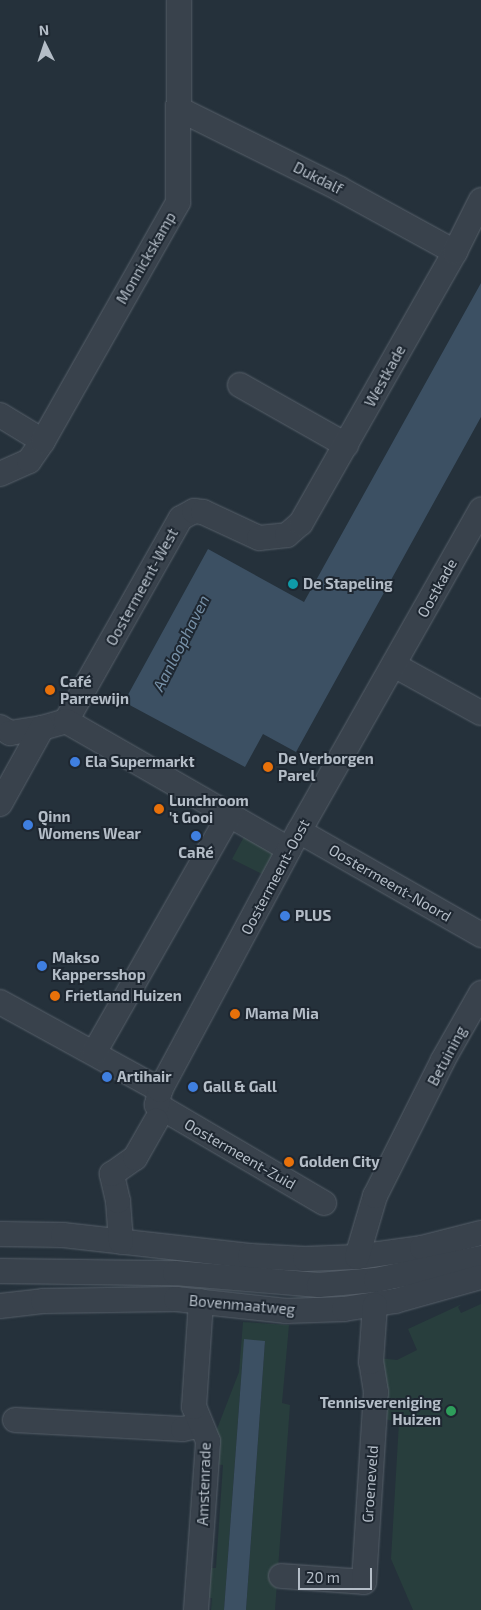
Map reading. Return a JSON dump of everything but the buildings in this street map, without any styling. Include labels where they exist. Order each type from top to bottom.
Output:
[{"type":"street","name":"Monnickskamp","points":[[0,474],[29,461],[43,441],[178,202],[179,108],[173,0]]},
{"type":"street","name":"Dukdalf","points":[[179,108],[340,189],[455,252]]},
{"type":"street","name":"Westkade","points":[[346,445],[455,252],[481,200]]},
{"type":"street","points":[[240,385],[346,445]]},
{"type":"street","points":[[0,415],[43,441]]},
{"type":"street","name":"Oostermeent-West","points":[[66,721],[181,518],[194,510],[203,512],[259,538],[287,535],[302,523],[346,445]]},
{"type":"street","name":"Oostkade","points":[[394,665],[481,510]]},
{"type":"street","points":[[394,665],[481,713]]},
{"type":"street","name":"Oostermeent-Oost","points":[[121,1242],[118,1201],[112,1174],[135,1158],[158,1106],[294,840],[394,665]]},
{"type":"street","points":[[0,727],[10,733],[42,728],[66,721]]},
{"type":"street","name":"Oostermeent-Noord","points":[[66,721],[229,816],[294,840],[481,935]]},
{"type":"street","points":[[0,804],[42,728]]},
{"type":"street","points":[[94,1054],[229,816]]},
{"type":"street","name":"Betuining","points":[[357,1257],[375,1196],[443,1060],[481,993]]},
{"type":"street","name":"Oostermeent-Zuid","points":[[0,1002],[94,1054],[158,1106],[324,1203]]},
{"type":"street","points":[[0,1234],[63,1235],[276,1258],[357,1257],[422,1248],[481,1233]]},
{"type":"street","name":"Bovenmaatweg","points":[[0,1270],[175,1273],[319,1285],[376,1280],[481,1258]]},
{"type":"street","name":"Bovenmaatweg","points":[[0,1306],[43,1301],[176,1299],[286,1311],[344,1309],[375,1305],[481,1277]]},
{"type":"street","name":"Amstenrade","points":[[196,1610],[208,1441],[194,1407],[202,1301]]},
{"type":"street","name":"Groeneveld","points":[[281,1576],[364,1582],[376,1392],[371,1362],[375,1305]]},
{"type":"street","points":[[15,1420],[183,1429],[201,1425]]},
{"type":"green space","points":[[246,833],[276,848],[262,874],[232,859]]},
{"type":"green space","name":"Tennisvereniging Huizen","points":[[462,1304],[458,1307],[461,1313],[481,1304],[481,1610],[413,1610],[391,1559],[399,1422],[384,1419],[378,1358],[397,1360],[417,1350],[408,1329]]},
{"type":"green space","points":[[243,1322],[289,1325],[282,1403],[290,1405],[275,1610],[246,1610],[265,1341],[242,1366],[224,1610],[211,1610],[212,1598],[205,1598],[206,1568],[216,1568],[223,1465],[213,1464],[217,1429],[239,1372]]},
{"type":"water","name":"Aanloophaven","points":[[481,283],[481,417],[296,752],[263,734],[245,767],[124,702],[208,549],[304,602]]},
{"type":"water","points":[[244,1339],[265,1341],[246,1610],[224,1610]]},
{"type":"place","name":"De Stapeling","points":[[293,584]]},
{"type":"place","name":"Café Parrewijn","points":[[50,690]]},
{"type":"place","name":"Ela Supermarkt","points":[[75,762]]},
{"type":"place","name":"De Verborgen Parel","points":[[268,767]]},
{"type":"place","name":"Lunchroom 't Gooi","points":[[159,809]]},
{"type":"place","name":"Qinn Womens Wear","points":[[28,825]]},
{"type":"place","name":"CaRé","points":[[196,836]]},
{"type":"place","name":"PLUS","points":[[285,916]]},
{"type":"place","name":"Makso Kappersshop","points":[[42,966]]},
{"type":"place","name":"Frietland Huizen","points":[[55,996]]},
{"type":"place","name":"Mama Mia","points":[[235,1014]]},
{"type":"place","name":"Artihair","points":[[107,1077]]},
{"type":"place","name":"Gall & Gall","points":[[193,1087]]},
{"type":"place","name":"Golden City","points":[[289,1162]]},
{"type":"place","name":"Tennisvereniging Huizen","points":[[451,1411]]}]
